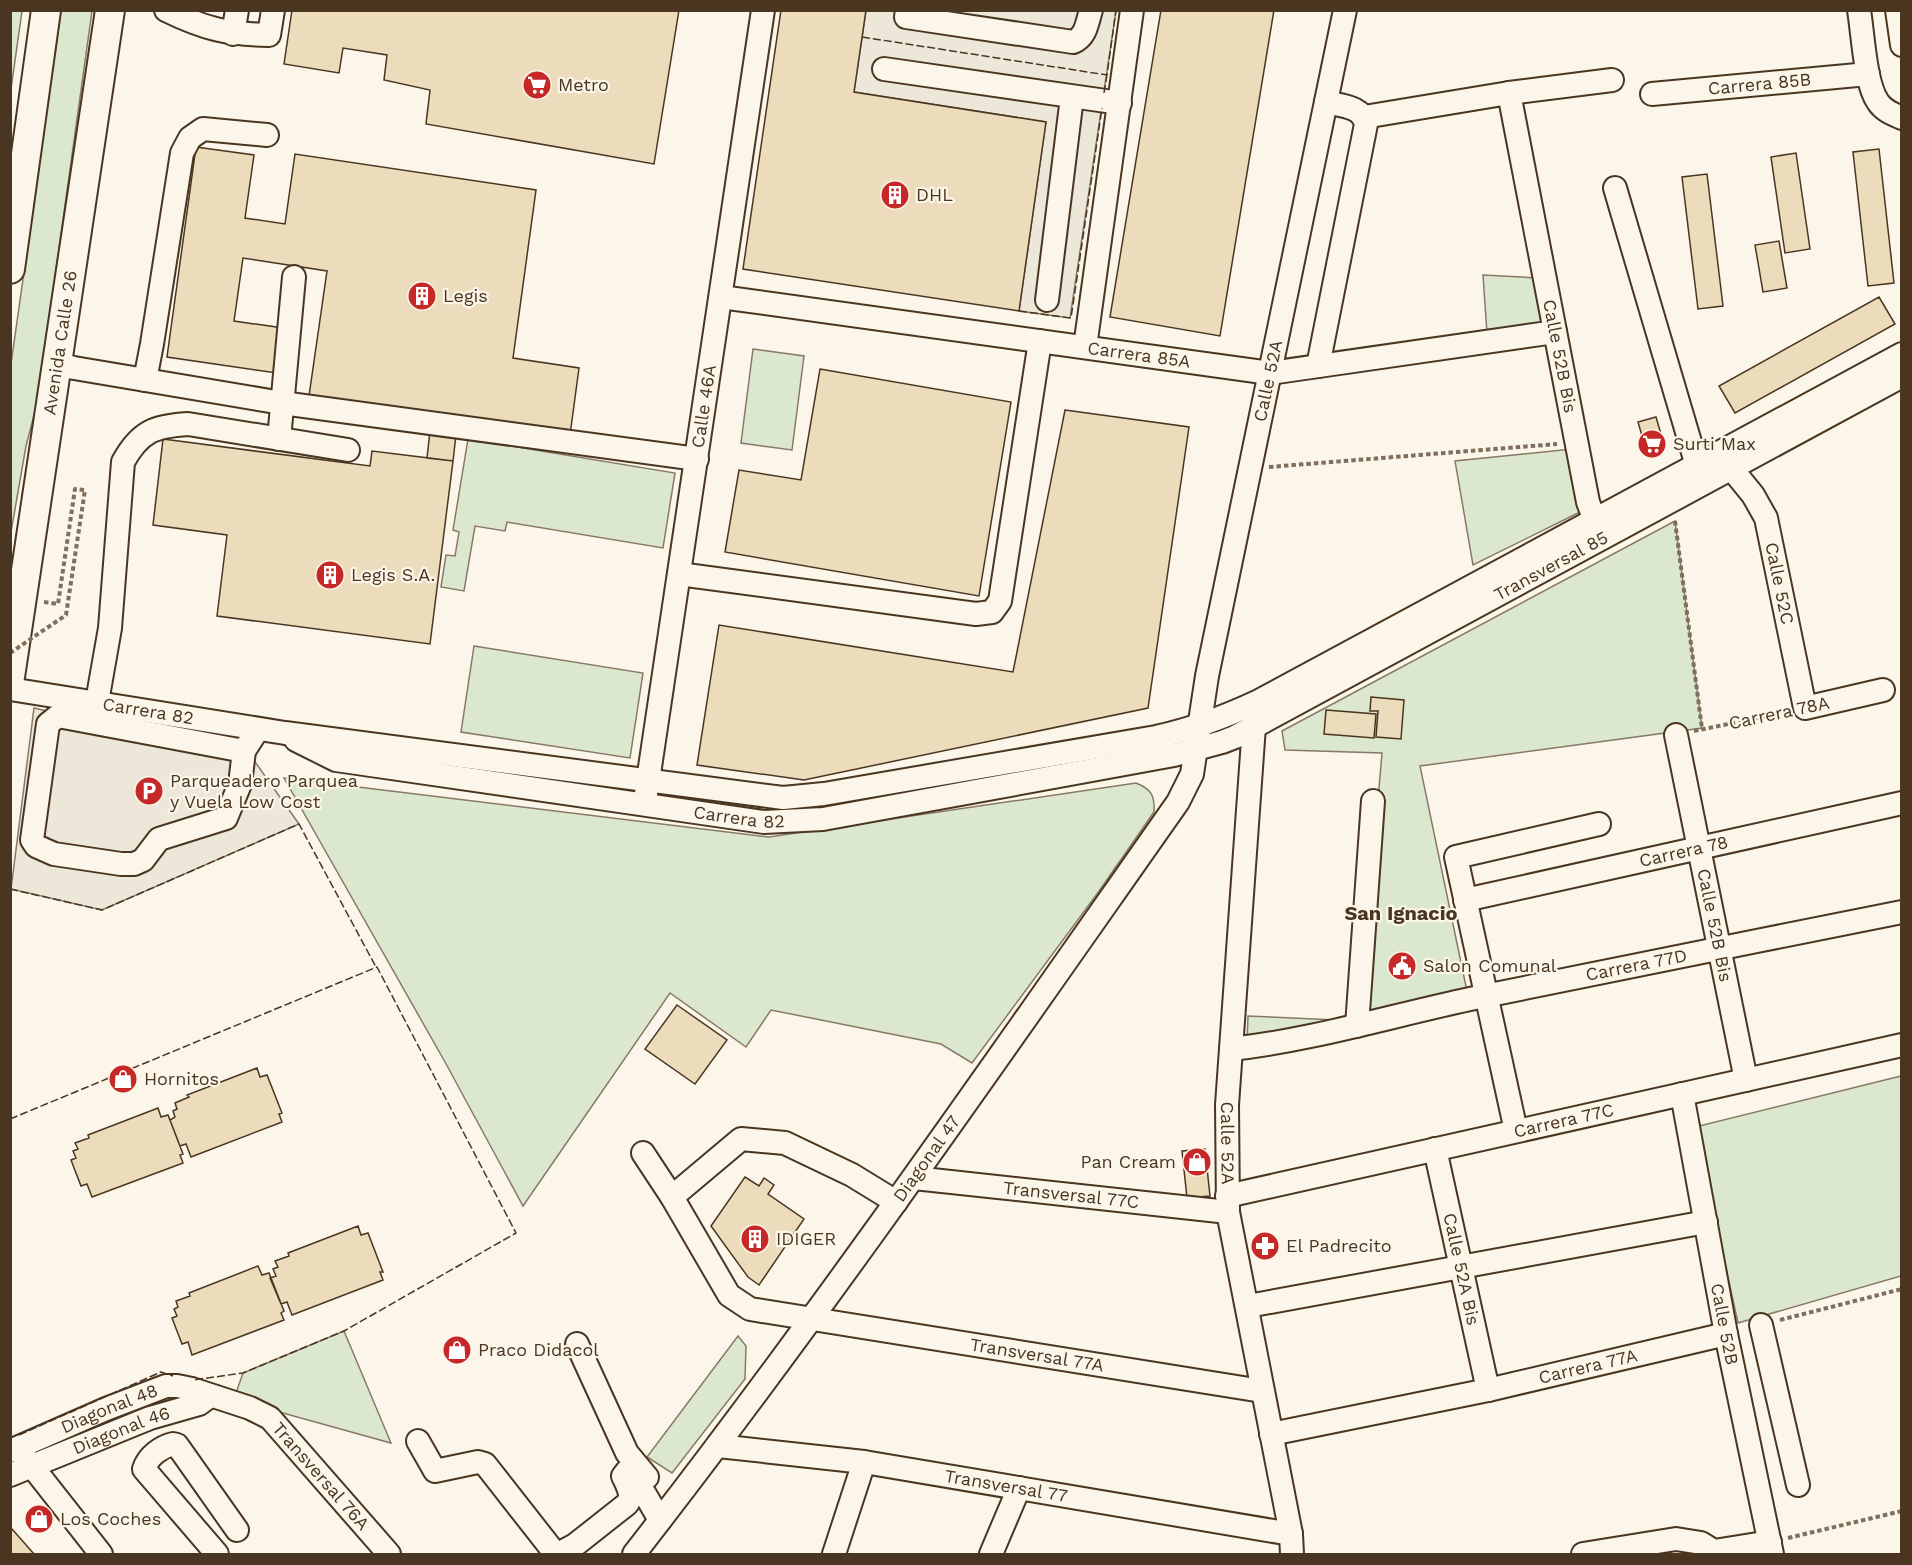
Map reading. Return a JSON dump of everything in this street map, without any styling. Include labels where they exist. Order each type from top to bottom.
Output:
[{"type":"main road","points":[[10,269],[46,10]]},
{"type":"main road","name":"Avenida Calle 26","points":[[10,677],[110,10]]},
{"type":"street","points":[[10,168],[33,10]]},
{"type":"street","points":[[166,10],[185,20],[219,31],[233,34],[269,35],[273,10]]},
{"type":"street","points":[[233,34],[237,10]]},
{"type":"street","name":"Calle 46A","points":[[644,804],[763,10]]},
{"type":"street","points":[[907,10],[906,17],[946,17],[1073,42],[1079,40],[1084,32],[1091,10]]},
{"type":"street","points":[[1085,347],[1132,10]]},
{"type":"street","name":"Calle 52A","points":[[1196,750],[1207,676],[1345,10]]},
{"type":"street","points":[[1859,10],[1868,74],[1877,101],[1886,110],[1902,118]]},
{"type":"street","points":[[1897,10],[1902,45]]},
{"type":"street","points":[[884,69],[1120,103]]},
{"type":"street","name":"Carrera 85B","points":[[1652,94],[1868,74]]},
{"type":"street","points":[[1364,117],[1509,93],[1612,80]]},
{"type":"street","name":"Calle 52B Bis","points":[[1509,93],[1588,502],[1594,519]]},
{"type":"street","points":[[1047,300],[1072,97]]},
{"type":"street","points":[[1318,366],[1366,124],[1358,110],[1326,102]]},
{"type":"street","points":[[145,380],[182,153],[186,144],[203,129],[267,135]]},
{"type":"street","points":[[1615,188],[1699,473]]},
{"type":"street","points":[[279,439],[294,277]]},
{"type":"street","name":"Carrera 85A","points":[[721,297],[1270,373],[1555,332]]},
{"type":"street","points":[[679,574],[976,614],[992,612],[1000,601],[1040,341]]},
{"type":"street","name":"Transversal 85","points":[[1199,727],[1228,716],[1290,684],[1594,519],[1699,473],[1902,354]]},
{"type":"street","points":[[58,364],[282,403],[697,459]]},
{"type":"street","name":"Transversal 85","points":[[1196,750],[1222,742],[1254,726],[1671,500],[1699,473],[1731,468],[1902,376]]},
{"type":"street","points":[[97,702],[110,628],[123,462],[130,449],[145,434],[163,425],[188,424],[348,450]]},
{"type":"street","name":"Calle 52C","points":[[1731,468],[1753,495],[1766,518],[1805,708]]},
{"type":"street","name":"Carrera 82","points":[[10,689],[285,733],[783,798],[1156,737],[1199,727]]},
{"type":"street","name":"Carrera 78A","points":[[1805,708],[1882,690]]},
{"type":"street","points":[[244,751],[58,716],[48,724],[32,840],[36,846],[54,854],[134,864],[142,860],[159,839],[226,818],[240,784],[244,751],[258,729]]},
{"type":"street","name":"Calle 52A","points":[[1254,726],[1227,1105],[1227,1204],[1292,1544]]},
{"type":"street","name":"Carrera 82","points":[[285,733],[336,760],[764,822],[823,819],[1129,765],[1196,750]]},
{"type":"street","name":"Calle 52B Bis","points":[[1676,735],[1746,1080]]},
{"type":"street","name":"Diagonal 47","points":[[634,1554],[718,1446],[914,1178],[1178,802],[1192,774],[1196,750]]},
{"type":"street","points":[[1357,1026],[1374,801]]},
{"type":"street","name":"Carrera 78","points":[[1465,900],[1902,803]]},
{"type":"street","points":[[1516,1131],[1456,857],[1599,824]]},
{"type":"street","name":"Carrera 77D","points":[[1231,1049],[1254,1047],[1357,1026],[1486,996],[1902,912]]},
{"type":"street","name":"Carrera 77C","points":[[1227,1204],[1435,1149],[1902,1045]]},
{"type":"street","name":"Calle 52B","points":[[1683,1094],[1726,1334],[1771,1548]]},
{"type":"street","points":[[672,1197],[741,1140],[785,1143],[852,1175],[896,1202]]},
{"type":"street","name":"Calle 52A Bis","points":[[1435,1149],[1488,1390]]},
{"type":"street","name":"Transversal 77A","points":[[644,1154],[729,1295],[750,1309],[1262,1391]]},
{"type":"street","name":"Transversal 77C","points":[[914,1178],[1227,1204]]},
{"type":"street","points":[[1248,1306],[1706,1222]]},
{"type":"street","points":[[1761,1325],[1798,1485]]},
{"type":"street","name":"Carrera 77A","points":[[1271,1434],[1488,1390],[1726,1334]]},
{"type":"street","points":[[577,1344],[627,1453],[666,1512]]},
{"type":"street","name":"Diagonal 48","points":[[13,1445],[166,1386],[185,1387],[210,1396]]},
{"type":"street","name":"Diagonal 46","points":[[21,1471],[150,1418],[199,1404],[210,1396]]},
{"type":"street","name":"Transversal 76A","points":[[210,1396],[250,1408],[270,1418],[389,1554]]},
{"type":"street","points":[[106,1409],[117,1431]]},
{"type":"street","points":[[150,1418],[165,1446]]},
{"type":"street","points":[[1747,1436],[1785,1427]]},
{"type":"street","points":[[418,1441],[435,1471],[478,1462],[485,1464],[554,1552],[560,1553],[575,1545],[627,1504],[630,1495],[623,1476],[627,1471],[632,1472],[666,1512]]},
{"type":"street","points":[[13,1445],[21,1471],[101,1554]]},
{"type":"street","points":[[217,1554],[144,1469],[147,1461],[165,1446],[177,1445],[237,1530]]},
{"type":"street","name":"Transversal 77","points":[[718,1446],[864,1462],[1019,1488],[1292,1544]]},
{"type":"street","points":[[834,1554],[864,1462]]},
{"type":"street","points":[[991,1554],[1019,1488]]},
{"type":"street","points":[[1582,1554],[1676,1539],[1701,1543],[1713,1553],[1771,1548]]},
{"type":"path","points":[[1250,468],[1578,442]]},
{"type":"path","points":[[10,653],[66,615],[85,490],[75,489],[58,604]]},
{"type":"path","points":[[1671,500],[1677,518],[1675,521],[1702,729]]},
{"type":"path","name":"Carrera 78A","points":[[1676,735],[1805,708]]},
{"type":"path","points":[[1761,1325],[1902,1289]]},
{"type":"path","points":[[1771,1548],[1902,1511]]},
{"type":"green space","points":[[10,11],[22,11],[11,89]]},
{"type":"green space","points":[[61,11],[92,11],[38,400],[26,446],[11,532],[11,364]]},
{"type":"green space","points":[[1483,275],[1539,278],[1550,339],[1488,348]]},
{"type":"green space","points":[[753,349],[804,356],[792,450],[741,443]]},
{"type":"green space","points":[[468,439],[675,473],[663,548],[507,522],[505,531],[475,526],[464,591],[441,587],[446,555],[455,556],[459,532],[453,530]]},
{"type":"green space","points":[[1572,449],[1586,509],[1473,565],[1455,461]]},
{"type":"green space","points":[[1675,521],[1702,728],[1420,766],[1468,996],[1359,1022],[1247,1043],[1248,1016],[1359,1021],[1382,753],[1285,750],[1282,731]]},
{"type":"green space","points":[[474,646],[643,673],[630,758],[461,732]]},
{"type":"green space","points":[[284,778],[769,837],[1136,783],[1151,793],[1154,812],[1097,894],[972,1063],[941,1044],[771,1010],[746,1047],[670,993],[523,1206],[445,1062]]},
{"type":"green space","points":[[1901,1076],[1901,1276],[1738,1323],[1695,1127]]},
{"type":"green space","points":[[344,1331],[391,1443],[247,1403],[236,1393],[243,1373]]},
{"type":"green space","points":[[738,1336],[746,1346],[745,1379],[672,1473],[647,1457]]},
{"type":"shaded area","points":[[866,11],[1116,11],[1070,318],[1019,311],[1046,122],[854,92]]},
{"type":"shaded area","name":"Parqueadero Parquea y Vuela Low Cost","points":[[34,708],[253,759],[299,824],[102,910],[11,889]]},
{"type":"building","name":"Metro","points":[[292,10],[679,10],[654,164],[426,124],[430,90],[384,80],[387,55],[343,48],[339,73],[284,64]]},
{"type":"building","name":"DHL","points":[[781,10],[866,10],[854,92],[1046,122],[1019,311],[743,269]]},
{"type":"building","points":[[1161,10],[1274,10],[1220,336],[1110,317]]},
{"type":"building","name":"Legis","points":[[196,147],[254,155],[245,218],[285,224],[295,154],[536,190],[513,358],[579,368],[570,435],[309,396],[327,271],[243,258],[234,321],[283,328],[277,373],[167,357]]},
{"type":"building","points":[[1879,149],[1894,283],[1868,286],[1853,152]]},
{"type":"building","points":[[1796,153],[1810,249],[1785,253],[1771,157]]},
{"type":"building","points":[[1707,174],[1723,306],[1698,309],[1682,177]]},
{"type":"building","points":[[1779,241],[1787,288],[1763,292],[1755,245]]},
{"type":"building","points":[[1879,297],[1895,324],[1735,413],[1719,386]]},
{"type":"building","points":[[820,369],[1011,402],[979,596],[725,552],[739,470],[801,480]]},
{"type":"building","points":[[1065,410],[1189,427],[1148,708],[804,780],[697,765],[719,625],[1013,672]]},
{"type":"building","points":[[1656,417],[1665,448],[1647,453],[1638,422]]},
{"type":"building","points":[[430,431],[456,435],[453,461],[427,458]]},
{"type":"building","name":"Legis S.A.","points":[[163,439],[370,466],[372,451],[453,461],[430,644],[217,616],[227,535],[153,525]]},
{"type":"building","points":[[1371,697],[1404,700],[1401,739],[1376,737],[1378,711],[1370,711]]},
{"type":"building","points":[[1326,710],[1376,714],[1374,738],[1324,734]]},
{"type":"building","points":[[677,1005],[727,1040],[695,1084],[645,1049]]},
{"type":"building","points":[[257,1068],[260,1077],[267,1075],[282,1113],[279,1114],[282,1122],[191,1157],[186,1144],[180,1146],[170,1120],[175,1117],[173,1111],[177,1109],[175,1103],[189,1097],[187,1095]]},
{"type":"building","points":[[158,1108],[161,1117],[168,1115],[183,1154],[180,1155],[183,1163],[92,1197],[87,1184],[81,1186],[71,1160],[76,1158],[73,1151],[78,1149],[75,1143],[89,1138],[88,1135]]},
{"type":"building","points":[[1205,1149],[1210,1196],[1187,1198],[1182,1151]]},
{"type":"building","name":"IDIGER","points":[[745,1177],[759,1186],[764,1178],[774,1185],[768,1194],[804,1219],[759,1285],[748,1277],[711,1226]]},
{"type":"building","points":[[358,1226],[361,1235],[368,1233],[383,1272],[380,1272],[383,1280],[292,1315],[287,1302],[281,1304],[270,1278],[276,1276],[273,1269],[278,1267],[275,1261],[289,1256],[288,1253]]},
{"type":"building","points":[[258,1266],[262,1275],[269,1273],[284,1311],[281,1313],[284,1320],[192,1355],[188,1342],[182,1344],[172,1318],[177,1316],[174,1309],[178,1307],[176,1301],[190,1296],[189,1293]]},
{"type":"building","points":[[10,1529],[12,1529],[34,1554],[10,1554]]},
{"type":"fence","points":[[862,37],[1107,75],[1116,10]]},
{"type":"fence","points":[[1104,93],[1107,75]]},
{"type":"fence","points":[[1019,311],[1071,318],[1102,108]]},
{"type":"fence","points":[[10,889],[102,910],[299,824],[376,967]]},
{"type":"fence","points":[[10,1119],[377,967],[516,1233],[344,1331],[243,1373],[193,1380]]},
{"type":"fence","points":[[19,1435],[161,1372],[173,1376]]},
{"type":"place","name":"Metro","points":[[537,85]]},
{"type":"place","name":"DHL","points":[[895,195]]},
{"type":"place","name":"Legis","points":[[422,296]]},
{"type":"place","name":"Surti Max","points":[[1652,444]]},
{"type":"place","name":"Legis S.A.","points":[[330,575]]},
{"type":"place","name":"Parqueadero Parquea y Vuela Low Cost","points":[[149,791]]},
{"type":"place","name":"Salon Comunal","points":[[1402,966]]},
{"type":"place","name":"Hornitos","points":[[123,1079]]},
{"type":"place","name":"Pan Cream","points":[[1197,1162]]},
{"type":"place","name":"IDIGER","points":[[755,1239]]},
{"type":"place","name":"El Padrecito","points":[[1265,1246]]},
{"type":"place","name":"Praco Didacol","points":[[457,1350]]},
{"type":"place","name":"Los Coches","points":[[39,1519]]},
{"type":"district","name":"San Ignacio","points":[[1401,913]]}]
